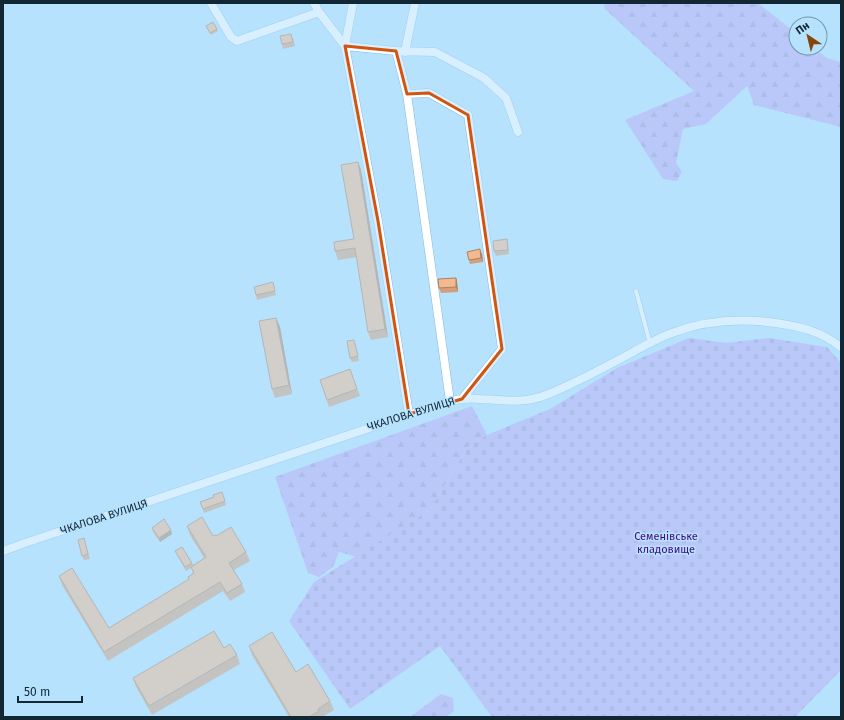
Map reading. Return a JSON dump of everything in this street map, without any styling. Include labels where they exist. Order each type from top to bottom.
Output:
[{"type":"street","points":[[211,3],[231,37],[237,41],[319,12]]},
{"type":"street","points":[[314,3],[319,12],[345,46],[405,52],[435,52],[484,78],[506,98],[518,132]]},
{"type":"street","points":[[353,3],[345,46],[378,221],[409,414]]},
{"type":"street","points":[[405,52],[415,3]]},
{"type":"street","points":[[396,51],[407,94],[450,401]]},
{"type":"street","points":[[407,94],[429,93],[468,115],[502,349],[462,399]]},
{"type":"street","name":"ЧКАЛОВА ВУЛИЦЯ","points":[[3,552],[25,543],[450,401],[462,399],[515,402],[531,400],[581,379],[650,342],[691,326],[719,321],[754,320],[798,327],[828,337],[841,347]]},
{"type":"lane","points":[[636,291],[650,342]]},
{"type":"highlighted area","points":[[345,46],[396,51],[407,94],[429,93],[468,115],[502,349],[462,399],[409,414],[378,221]]},
{"type":"green space","points":[[605,3],[758,3],[788,27],[788,56],[824,56],[841,62],[841,127],[754,105],[747,86],[706,124],[683,129],[676,163],[682,172],[677,181],[663,179],[625,120],[694,91],[604,8]]},
{"type":"green space","name":"Семенівське кладовище","points":[[689,338],[726,343],[769,338],[827,347],[841,363],[841,670],[795,717],[492,717],[440,646],[350,709],[289,621],[314,582],[430,510],[467,448],[487,435],[550,409],[617,368]]},
{"type":"green space","points":[[472,406],[487,435],[467,448],[430,510],[357,557],[339,552],[333,567],[319,577],[308,573],[275,477]]},
{"type":"green space","points":[[441,694],[453,698],[454,711],[446,717],[410,717]]},
{"type":"building","points":[[213,22],[217,29],[210,33],[206,26]]},
{"type":"building","points":[[291,34],[293,42],[282,44],[280,36]]},
{"type":"building","points":[[358,162],[385,329],[368,332],[355,248],[335,251],[334,242],[354,239],[341,165]]},
{"type":"building","points":[[507,239],[508,250],[494,251],[493,241]]},
{"type":"building","points":[[480,249],[481,258],[469,260],[467,252]]},
{"type":"building","points":[[456,278],[456,287],[439,288],[438,279]]},
{"type":"building","points":[[273,282],[275,291],[256,295],[254,287]]},
{"type":"building","points":[[276,318],[289,385],[272,389],[259,321]]},
{"type":"building","points":[[354,340],[358,356],[350,358],[347,341]]},
{"type":"building","points":[[350,369],[357,389],[327,400],[320,380]]},
{"type":"building","points":[[222,492],[225,501],[203,509],[200,502],[214,497],[213,495]]},
{"type":"building","points":[[202,517],[213,536],[216,536],[231,527],[246,552],[229,563],[242,584],[227,593],[220,582],[104,652],[59,576],[72,568],[109,628],[189,579],[188,577],[194,573],[191,567],[206,557],[187,526]]},
{"type":"building","points":[[164,519],[171,530],[159,538],[152,528]]},
{"type":"building","points":[[84,538],[88,554],[82,556],[78,540]]},
{"type":"building","points":[[182,547],[192,563],[185,567],[175,551]]},
{"type":"building","points":[[214,631],[224,648],[230,644],[237,655],[149,706],[133,678]]},
{"type":"building","points":[[272,632],[296,672],[308,664],[330,701],[318,709],[319,711],[309,717],[291,717],[249,646]]}]
